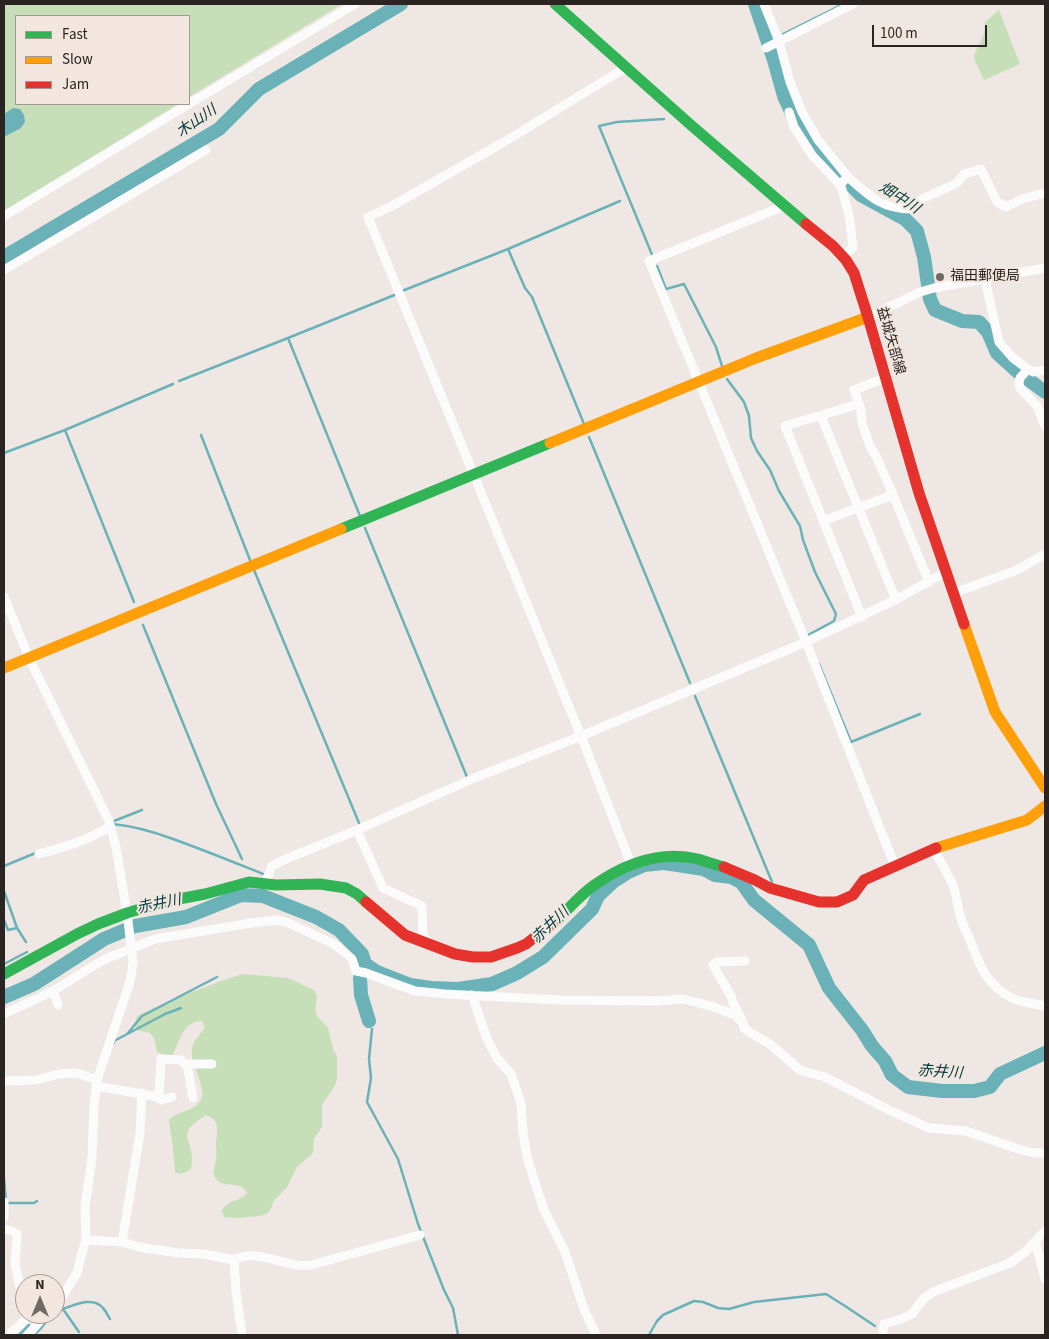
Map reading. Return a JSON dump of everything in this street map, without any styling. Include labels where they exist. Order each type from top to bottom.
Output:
[{"type":"street","points":[[190,103],[355,4]]},
{"type":"street","name":"益城矢部線","points":[[555,4],[625,68],[844,257],[854,274],[919,492],[994,712],[1045,788]]},
{"type":"street","points":[[764,4],[802,112],[844,180]]},
{"type":"street","points":[[766,48],[853,4]]},
{"type":"street","points":[[625,68],[504,142],[392,206],[368,217],[581,736],[631,864]]},
{"type":"street","points":[[4,216],[187,105]]},
{"type":"street","points":[[789,112],[794,127],[812,155],[844,180],[887,206],[912,209],[922,199],[957,183],[964,174],[981,170],[997,202],[1006,206],[1022,199],[1045,193]]},
{"type":"street","points":[[4,270],[206,150]]},
{"type":"street","points":[[844,180],[841,186],[849,215],[853,247],[844,257]]},
{"type":"street","points":[[784,206],[649,261],[806,642],[895,866]]},
{"type":"street","points":[[4,668],[756,358],[868,317],[920,292],[1045,268]]},
{"type":"street","points":[[985,279],[999,342],[1027,370],[1033,372],[1045,370]]},
{"type":"street","points":[[1027,370],[1018,383],[1020,388],[1037,406],[1045,426]]},
{"type":"street","points":[[885,378],[854,390],[870,446],[893,494],[929,582]]},
{"type":"street","points":[[859,404],[785,426],[862,617]]},
{"type":"street","points":[[821,416],[896,600]]},
{"type":"street","points":[[823,521],[893,494]]},
{"type":"street","points":[[954,592],[1018,570],[1045,554]]},
{"type":"street","points":[[265,883],[272,866],[280,861],[357,830],[472,779],[581,736],[806,642],[896,600],[946,572]]},
{"type":"street","points":[[4,597],[29,658],[110,826],[116,847],[128,915],[131,945],[132,970],[130,982],[96,1084],[92,1158],[85,1207],[86,1240],[78,1273],[65,1292]]},
{"type":"street","points":[[4,974],[98,924],[163,902],[205,894],[249,882],[293,885],[320,884],[346,888],[357,894],[405,935],[455,954],[473,957],[491,957],[526,944],[592,887],[631,864],[656,857],[697,858],[756,880],[770,888],[819,902],[837,902],[853,894],[864,880],[934,849],[1027,820],[1045,806]]},
{"type":"street","points":[[39,854],[76,844],[100,834],[110,826]]},
{"type":"street","points":[[357,830],[383,888],[422,906],[423,937],[434,947]]},
{"type":"street","points":[[934,849],[953,884],[958,911],[979,964],[986,973],[988,980],[1018,1001],[1045,1006]]},
{"type":"street","points":[[4,1014],[53,991],[102,960],[131,945],[154,939],[276,920],[286,922],[332,943],[352,959],[356,971],[415,991],[559,1000],[658,1001],[683,999],[711,1006],[735,1015],[743,1023]]},
{"type":"street","points":[[745,961],[718,962],[713,965],[731,996],[744,1028],[770,1044],[800,1070],[825,1077],[868,1100],[929,1128],[966,1130],[1018,1149],[1034,1153],[1045,1153]]},
{"type":"street","points":[[53,991],[58,1005]]},
{"type":"street","points":[[472,995],[487,1039],[497,1058],[512,1074],[521,1103],[526,1157],[534,1184],[544,1210],[565,1252],[584,1310],[596,1335]]},
{"type":"street","points":[[158,1096],[160,1095],[161,1059],[181,1060],[184,1064],[212,1064]]},
{"type":"street","points":[[187,1064],[193,1098]]},
{"type":"street","points":[[4,1081],[36,1080],[59,1074],[73,1073],[80,1074],[96,1084],[158,1096],[161,1100],[172,1097]]},
{"type":"street","points":[[122,1242],[140,1134],[142,1094]]},
{"type":"street","points":[[4,1202],[4,1217]]},
{"type":"street","points":[[4,1228],[17,1234],[15,1264],[17,1274]]},
{"type":"street","points":[[883,1335],[884,1324],[912,1314],[924,1298],[933,1292],[1010,1263],[1045,1231]]},
{"type":"street","points":[[86,1240],[122,1242],[138,1247],[179,1253],[204,1254],[234,1260],[239,1257],[252,1256],[276,1259],[298,1265],[311,1265],[420,1235]]},
{"type":"street","points":[[1035,1241],[1045,1279]]},
{"type":"street","points":[[234,1260],[242,1335]]},
{"type":"street","points":[[8,1335],[17,1324]]},
{"type":"street","points":[[28,1335],[37,1324]]},
{"type":"green space","points":[[4,4],[342,4],[190,96],[190,15],[15,15],[15,105],[176,105],[4,211]]},
{"type":"green space","points":[[999,10],[1020,64],[984,80],[974,55],[984,34],[985,22]]},
{"type":"green space","points":[[243,974],[288,978],[314,990],[317,997],[315,1011],[328,1028],[333,1049],[337,1056],[337,1080],[322,1105],[322,1127],[314,1139],[313,1153],[297,1167],[287,1187],[273,1202],[271,1209],[266,1214],[238,1218],[224,1217],[222,1210],[225,1206],[247,1193],[242,1187],[221,1183],[215,1177],[217,1127],[211,1117],[206,1115],[189,1128],[187,1134],[192,1159],[191,1169],[183,1173],[175,1172],[169,1120],[195,1106],[201,1100],[202,1089],[193,1062],[192,1050],[195,1040],[205,1027],[202,1021],[190,1024],[186,1028],[172,1056],[166,1056],[157,1052],[154,1038],[150,1033],[136,1030],[135,1023],[137,1016],[150,1010],[202,988]]},
{"type":"water","points":[[13,108],[20,109],[24,115],[25,122],[21,128],[4,137],[4,114]]},
{"type":"waterway","name":"木山川","points":[[4,257],[219,129],[259,89],[401,4]]},
{"type":"waterway","name":"畑中川","points":[[755,4],[784,96],[800,131],[861,195],[905,219],[917,231],[924,257],[930,299],[935,310],[962,321],[979,322],[988,332],[997,353],[1018,372],[1045,392]]},
{"type":"waterway","points":[[783,34],[843,4]]},
{"type":"waterway","points":[[653,257],[599,126],[617,122],[664,119]]},
{"type":"waterway","points":[[402,291],[508,249],[620,201]]},
{"type":"waterway","points":[[508,249],[525,288],[532,297],[584,424]]},
{"type":"waterway","points":[[657,266],[666,289],[684,284],[716,347],[722,366]]},
{"type":"waterway","points":[[179,381],[397,294]]},
{"type":"waterway","points":[[288,338],[360,516]]},
{"type":"waterway","points":[[727,379],[744,402],[749,416],[751,438],[800,526],[815,572],[836,614],[834,621],[808,635]]},
{"type":"waterway","points":[[4,453],[65,430],[173,384]]},
{"type":"waterway","points":[[65,430],[134,602]]},
{"type":"waterway","points":[[201,435],[250,560]]},
{"type":"waterway","points":[[589,437],[690,683]]},
{"type":"waterway","points":[[365,528],[467,777]]},
{"type":"waterway","points":[[254,570],[359,823]]},
{"type":"waterway","points":[[143,625],[216,804],[242,859]]},
{"type":"waterway","points":[[819,664],[851,742],[920,714]]},
{"type":"waterway","points":[[695,696],[772,882]]},
{"type":"waterway","points":[[114,821],[142,810]]},
{"type":"waterway","points":[[113,824],[159,834],[263,874]]},
{"type":"waterway","points":[[4,866],[38,852]]},
{"type":"waterway","name":"赤井川","points":[[4,997],[34,984],[104,939],[135,926],[186,917],[241,895],[263,896],[316,917],[339,930],[362,954],[365,964],[377,972],[410,985],[458,989],[492,984],[517,973],[543,957],[592,909],[598,896],[614,881],[644,865],[664,863],[704,869],[715,875],[731,877],[741,882],[754,900],[809,945],[829,988],[885,1061],[892,1075],[908,1087],[942,1091],[974,1091],[990,1087],[1000,1074],[1045,1053]]},
{"type":"waterway","points":[[4,891],[17,928]]},
{"type":"waterway","points":[[4,920],[8,930],[17,928],[26,942]]},
{"type":"waterway","points":[[4,964],[27,952]]},
{"type":"waterway","points":[[128,1033],[142,1016],[217,977]]},
{"type":"waterway","points":[[360,978],[361,995],[369,1021]]},
{"type":"waterway","points":[[114,1043],[114,1041],[165,1014],[181,1008]]},
{"type":"waterway","points":[[372,1029],[369,1059],[371,1078],[367,1102],[398,1159],[418,1224],[453,1308],[458,1335]]},
{"type":"waterway","points":[[4,1178],[6,1202]]},
{"type":"waterway","points":[[7,1203],[34,1203],[37,1201]]},
{"type":"waterway","points":[[649,1335],[663,1315],[694,1301],[729,1309],[754,1302],[826,1294],[875,1326]]},
{"type":"waterway","points":[[65,1308],[84,1302],[99,1304],[110,1319]]},
{"type":"waterway","points":[[65,1312],[79,1332]]},
{"type":"waterway","points":[[34,1334],[44,1324]]},
{"type":"waterway","points":[[19,1335],[29,1325]]},
{"type":"traffic: fast","points":[[555,4],[806,224]]},
{"type":"traffic: fast","points":[[341,529],[550,443]]},
{"type":"traffic: fast","points":[[553,923],[593,886],[617,871],[642,861],[670,856],[684,857],[724,867]]},
{"type":"traffic: fast","points":[[4,974],[77,934],[127,913],[163,902],[205,894],[249,882],[276,885],[320,884],[346,888],[366,902]]},
{"type":"traffic: slow","points":[[550,443],[756,358],[868,317]]},
{"type":"traffic: slow","points":[[4,668],[341,529]]},
{"type":"traffic: slow","points":[[964,624],[995,712],[1045,788]]},
{"type":"traffic: slow","points":[[936,848],[1027,820],[1045,806]]},
{"type":"traffic: jam","points":[[806,224],[833,246],[846,260],[854,273],[919,493],[964,624]]},
{"type":"traffic: jam","points":[[724,867],[770,888],[819,902],[837,902],[853,895],[864,880],[936,848]]},
{"type":"traffic: jam","points":[[366,902],[405,935],[455,954],[473,957],[491,957],[517,948],[526,944],[553,923]]},
{"type":"place","name":"福田郵便局","points":[[940,277]]}]
